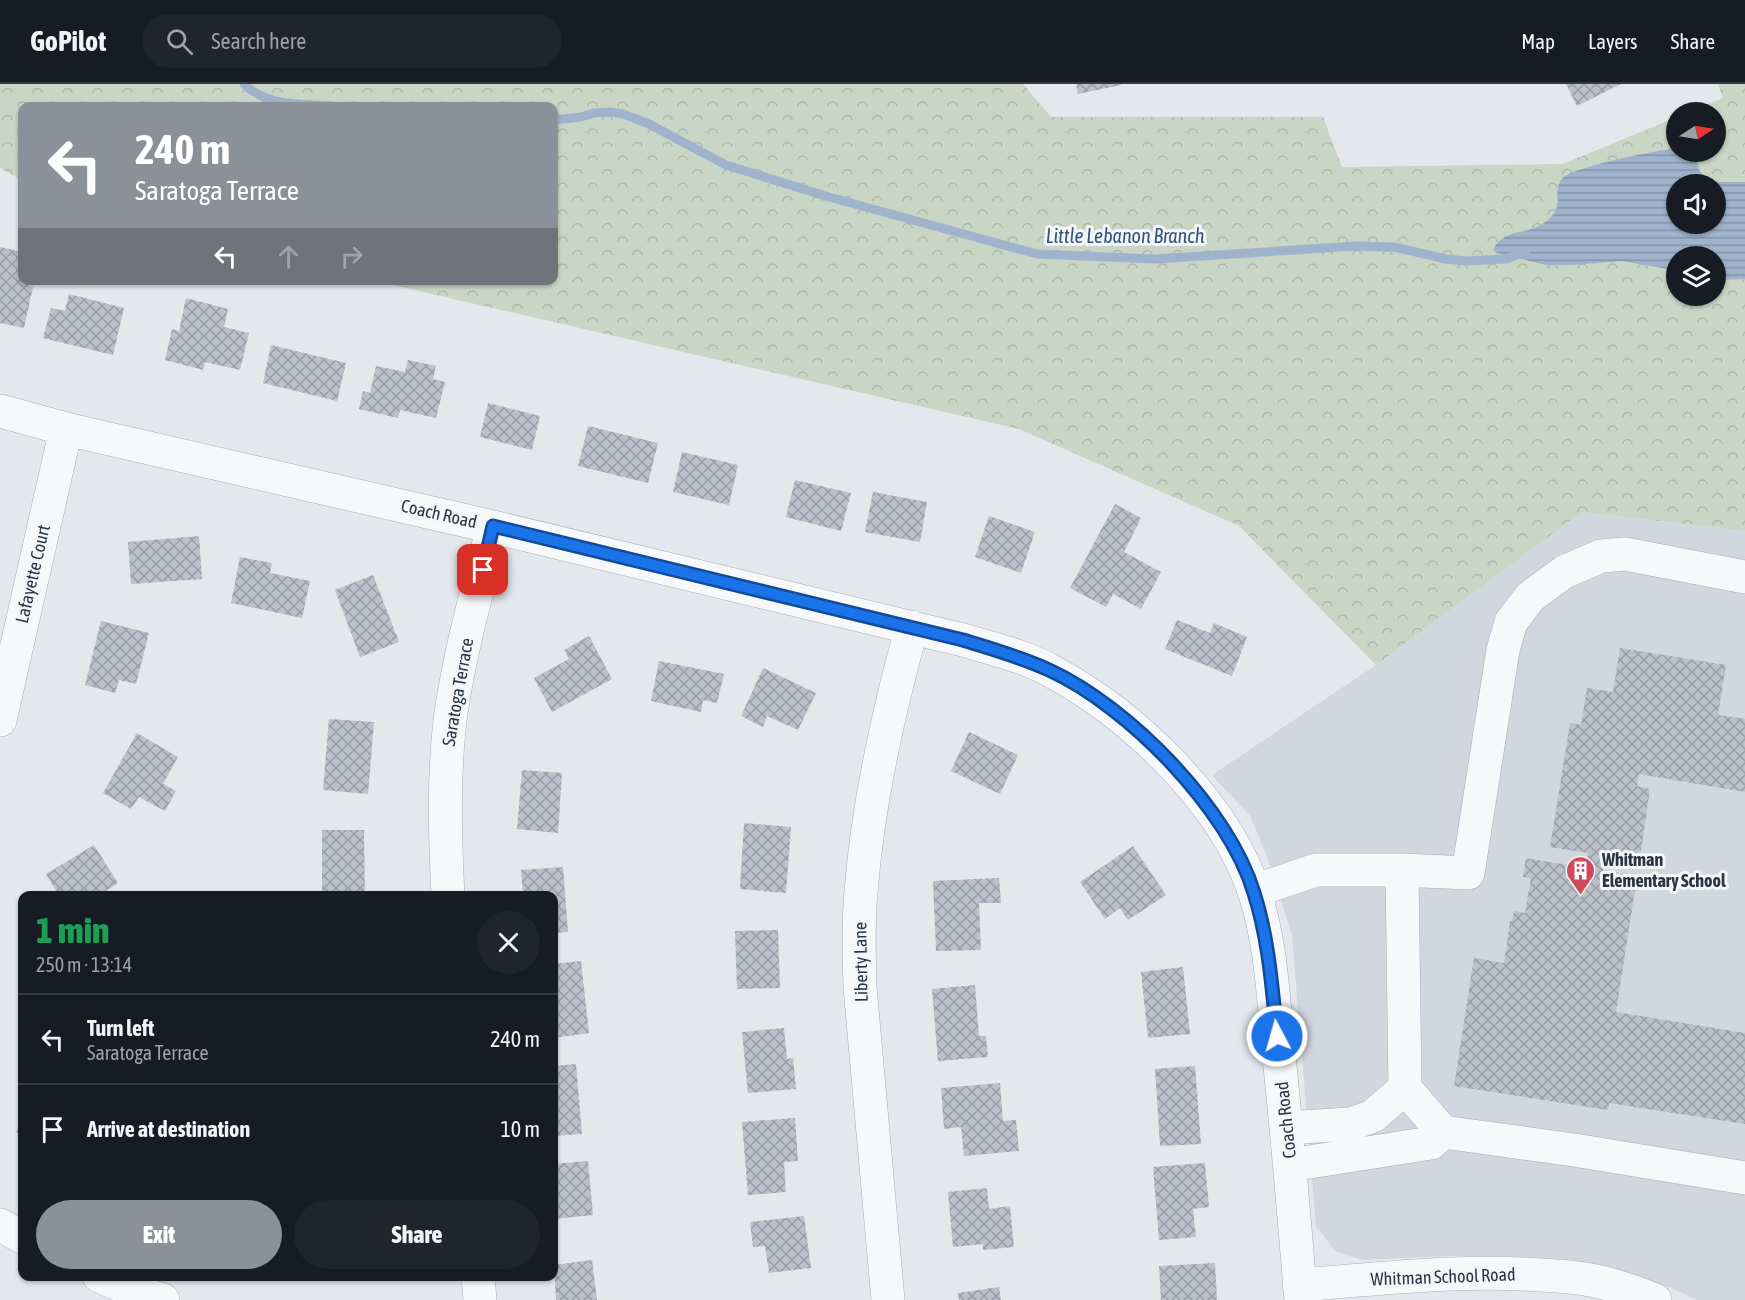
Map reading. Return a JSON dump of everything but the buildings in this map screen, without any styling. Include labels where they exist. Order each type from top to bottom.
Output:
[{"type":"street","name":"Coach Road","points":[[0,411],[66,429],[493,526],[912,627],[1010,654],[1051,670],[1112,709],[1141,733],[1193,788],[1219,823],[1241,859],[1254,891],[1264,929],[1270,968],[1290,1165],[1300,1293]]},
{"type":"street","name":"Lafayette Court","points":[[0,720],[66,429]]},
{"type":"street","name":"Saratoga Terrace","points":[[448,891],[446,834],[451,714],[493,526]]},
{"type":"street","points":[[1254,891],[1316,870],[1468,873],[1503,650],[1511,622],[1530,597],[1563,572],[1600,556],[1625,554],[1745,577]]},
{"type":"street","name":"Liberty Lane","points":[[888,1300],[861,999],[859,936],[867,837],[895,687],[912,627]]},
{"type":"street","points":[[1402,870],[1405,1088],[1443,1132],[1574,1150],[1745,1178]]},
{"type":"street","points":[[1286,1128],[1351,1124],[1373,1116],[1405,1088]]},
{"type":"street","points":[[1290,1165],[1431,1143],[1443,1132]]},
{"type":"street","points":[[0,1224],[18,1235]]},
{"type":"street","name":"Whitman School Road","points":[[1300,1293],[1436,1274],[1515,1273],[1594,1281],[1629,1290],[1655,1300]]},
{"type":"street","points":[[111,1281],[163,1300]]},
{"type":"street","points":[[478,1281],[480,1300]]},
{"type":"shaded area","points":[[1582,512],[1745,531],[1745,1300],[1697,1300],[1669,1287],[1561,1259],[1446,1256],[1363,1260],[1335,1251],[1316,1226],[1292,935],[1265,851],[1250,816],[1212,775],[1376,665]]},
{"type":"green space","points":[[0,84],[1023,84],[1051,117],[1323,117],[1342,167],[1563,164],[1666,122],[1666,162],[1726,162],[1726,102],[1713,102],[1723,98],[1718,84],[1745,84],[1745,531],[1582,512],[1376,665],[1239,526],[1019,429],[392,285],[558,285],[558,102],[18,102],[18,178],[0,168]]},
{"type":"water","points":[[1666,149],[1666,162],[1697,162],[1702,174],[1666,174],[1666,234],[1726,234],[1726,182],[1745,182],[1745,279],[1726,280],[1726,246],[1666,246],[1666,269],[1622,261],[1546,265],[1493,250],[1503,238],[1537,227],[1551,217],[1557,206],[1559,185],[1568,174],[1616,160]]},
{"type":"waterway","name":"Little Lebanon Branch","points":[[244,84],[263,97],[280,102]]},
{"type":"waterway","name":"Little Lebanon Branch","points":[[558,120],[594,113],[623,114],[649,124],[726,165],[829,197],[1037,254],[1155,259],[1355,246],[1394,247],[1446,259],[1466,261],[1506,259],[1525,252]]},
{"type":"place","name":"Whitman Elementary School","points":[[1581,896]]},
{"type":"route","points":[[483,570],[493,526],[963,640],[1010,654],[1051,670],[1112,709],[1141,733],[1193,788],[1219,823],[1241,859],[1254,891],[1264,929],[1277,1036]]}]
